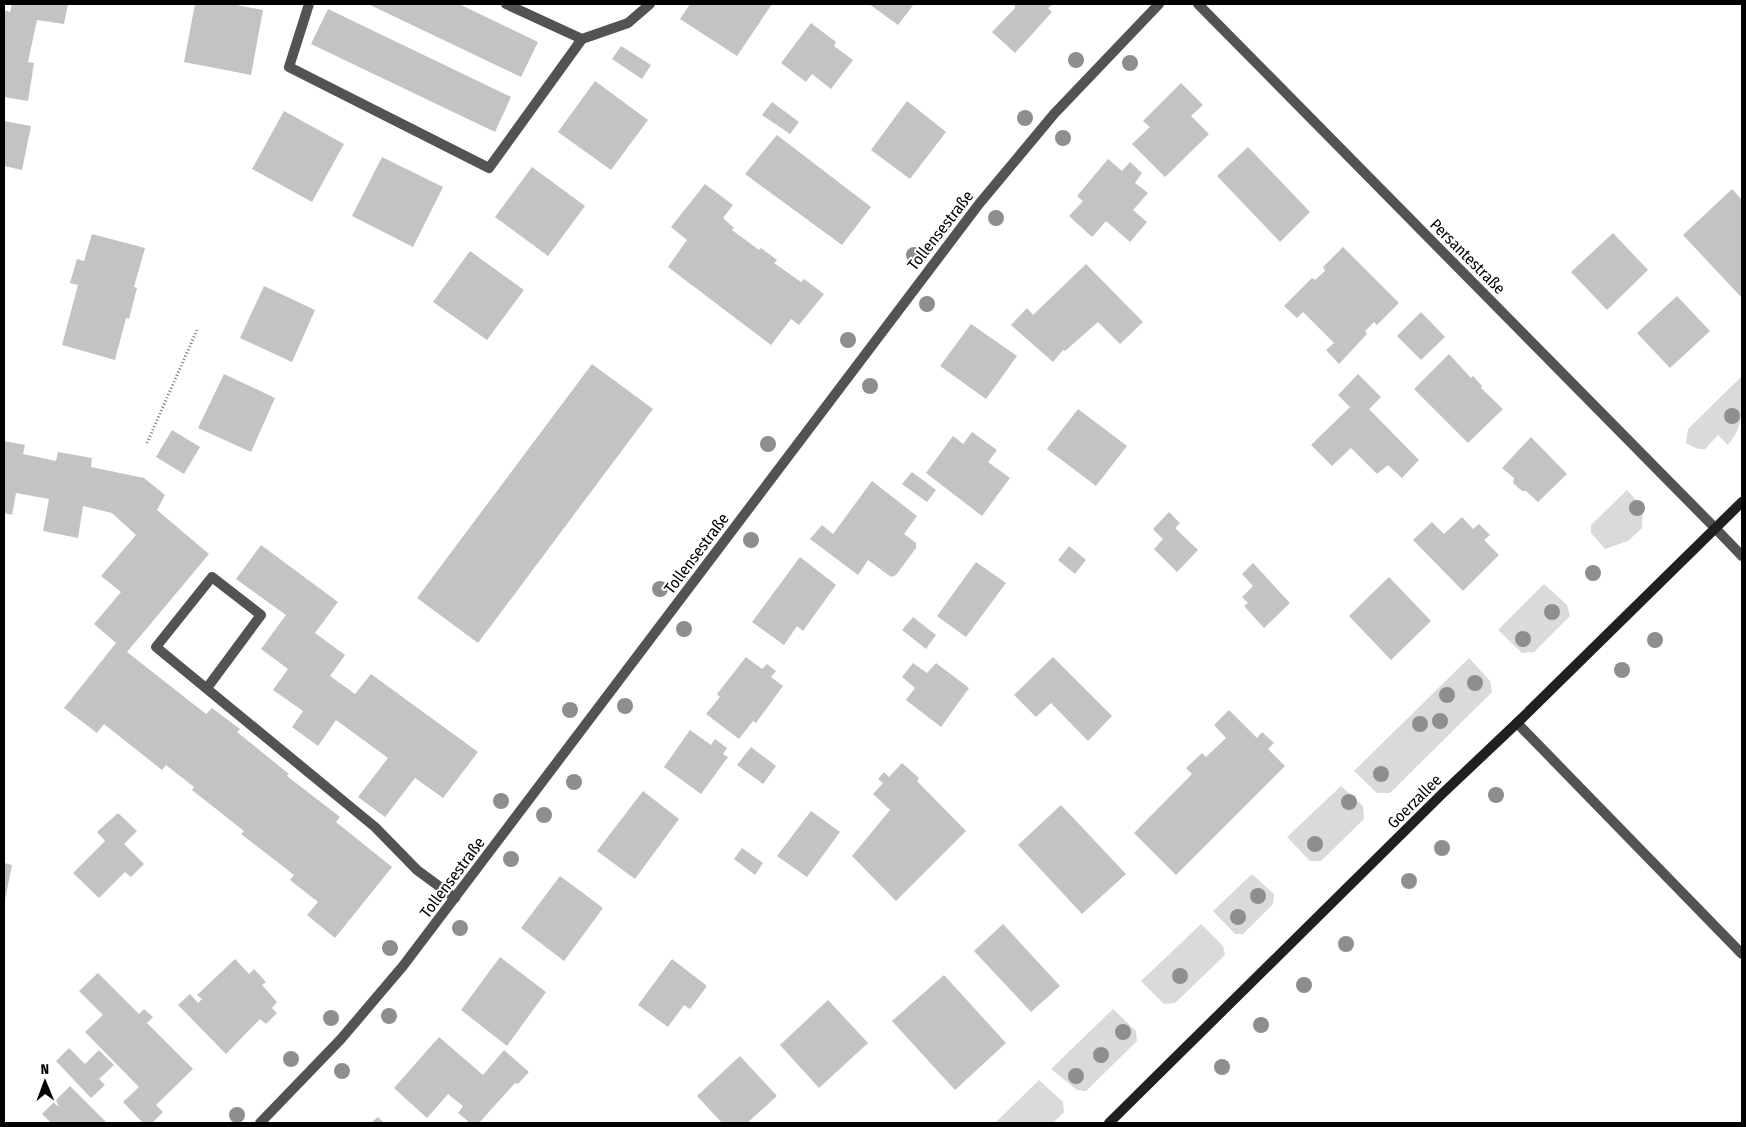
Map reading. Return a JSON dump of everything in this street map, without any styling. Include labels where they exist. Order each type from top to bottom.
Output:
[{"type":"main road","name":"Goerzallee","points":[[1108,1123],[1742,502]]},
{"type":"street","points":[[310,4],[289,68],[488,168],[582,39],[628,22],[650,4]]},
{"type":"street","points":[[506,4],[582,39]]},
{"type":"street","name":"Tollensestraße","points":[[260,1123],[303,1081],[370,1006],[456,898],[973,211],[1054,114],[1159,4]]},
{"type":"street","name":"Persantestraße","points":[[1198,4],[1742,556]]},
{"type":"street","points":[[207,688],[262,615],[212,577],[156,647],[375,827],[418,870],[456,898]]},
{"type":"street","points":[[1517,722],[1742,954]]},
{"type":"path","points":[[147,443],[197,330]]},
{"type":"shaded area","points":[[1742,376],[1742,413],[1738,429],[1728,445],[1718,435],[1705,449],[1698,449],[1686,443],[1688,429]]},
{"type":"shaded area","points":[[1627,490],[1643,508],[1642,528],[1628,541],[1605,549],[1591,533],[1591,525]]},
{"type":"shaded area","points":[[1544,584],[1567,605],[1570,616],[1534,652],[1522,653],[1498,630]]},
{"type":"shaded area","points":[[1469,658],[1490,681],[1492,692],[1390,793],[1377,793],[1354,771]]},
{"type":"shaded area","points":[[1341,786],[1363,806],[1364,819],[1321,861],[1310,861],[1287,837]]},
{"type":"shaded area","points":[[1252,874],[1274,894],[1273,904],[1243,934],[1235,934],[1213,911]]},
{"type":"shaded area","points":[[1201,924],[1223,946],[1225,955],[1175,1003],[1164,1004],[1141,981]]},
{"type":"shaded area","points":[[1113,1009],[1136,1031],[1137,1041],[1086,1091],[1077,1090],[1051,1069]]},
{"type":"shaded area","points":[[1039,1080],[1063,1102],[1064,1112],[1053,1123],[995,1123]]},
{"type":"building","points":[[12,4],[68,4],[64,24],[37,20],[28,62],[34,63],[28,101],[4,97],[4,10],[10,12]]},
{"type":"building","points":[[195,4],[231,4],[263,10],[251,75],[184,62]]},
{"type":"building","points":[[368,4],[459,4],[538,42],[521,77]]},
{"type":"building","points":[[690,4],[772,4],[737,56],[680,19]]},
{"type":"building","points":[[869,4],[914,4],[898,25]]},
{"type":"building","points":[[1014,4],[1053,4],[1048,8],[1052,12],[1015,53],[992,32],[1015,8]]},
{"type":"building","points":[[328,9],[511,97],[495,132],[311,44]]},
{"type":"building","points":[[811,23],[836,42],[834,46],[853,60],[831,89],[812,74],[806,82],[781,63]]},
{"type":"building","points":[[621,46],[651,65],[642,79],[612,59]]},
{"type":"building","points":[[595,81],[648,120],[611,170],[558,132]]},
{"type":"building","points":[[1181,83],[1203,105],[1191,116],[1209,134],[1165,177],[1132,144],[1150,127],[1143,121]]},
{"type":"building","points":[[907,101],[946,132],[910,179],[871,150]]},
{"type":"building","points":[[772,102],[799,122],[790,134],[762,115]]},
{"type":"building","points":[[284,111],[344,144],[312,202],[252,169]]},
{"type":"building","points":[[4,121],[31,126],[22,170],[4,166]]},
{"type":"building","points":[[777,135],[871,207],[842,245],[745,174]]},
{"type":"building","points":[[1248,147],[1310,212],[1280,242],[1217,176]]},
{"type":"building","points":[[382,157],[443,187],[413,247],[352,216]]},
{"type":"building","points":[[1108,159],[1122,171],[1130,162],[1142,173],[1135,183],[1148,193],[1133,210],[1147,222],[1130,242],[1106,221],[1092,237],[1069,216],[1083,201],[1077,196]]},
{"type":"building","points":[[532,167],[585,206],[548,256],[495,217]]},
{"type":"building","points":[[705,184],[733,205],[723,218],[734,228],[732,230],[759,250],[761,248],[777,260],[774,263],[801,282],[804,279],[824,294],[799,325],[791,319],[771,345],[668,267],[687,240],[671,227]]},
{"type":"building","points":[[1732,189],[1742,200],[1742,298],[1683,235]]},
{"type":"building","points":[[1613,233],[1648,270],[1607,310],[1571,272]]},
{"type":"building","points":[[92,234],[145,248],[134,287],[137,288],[129,319],[126,318],[115,360],[62,345],[78,285],[70,283],[77,259],[84,261]]},
{"type":"building","points":[[1343,247],[1399,303],[1377,325],[1374,322],[1365,331],[1367,334],[1339,364],[1326,350],[1334,343],[1303,312],[1297,318],[1284,306],[1312,278],[1315,280],[1325,271],[1323,267]]},
{"type":"building","points":[[470,251],[524,290],[487,340],[433,302]]},
{"type":"building","points":[[1086,264],[1143,322],[1120,344],[1098,322],[1065,351],[1063,350],[1053,362],[1011,325],[1027,308],[1033,315]]},
{"type":"building","points":[[264,286],[315,310],[292,362],[240,338]]},
{"type":"building","points":[[1677,296],[1710,331],[1670,368],[1637,333]]},
{"type":"building","points":[[1421,312],[1445,337],[1421,360],[1397,336]]},
{"type":"building","points":[[971,324],[1017,356],[986,399],[940,366]]},
{"type":"building","points":[[1449,354],[1471,378],[1473,376],[1482,386],[1481,388],[1503,409],[1468,443],[1414,389]]},
{"type":"building","points":[[592,364],[653,409],[478,643],[417,598]]},
{"type":"building","points":[[224,374],[275,398],[251,452],[198,428]]},
{"type":"building","points":[[1358,374],[1381,397],[1369,409],[1419,460],[1402,478],[1388,465],[1377,474],[1351,448],[1332,466],[1311,445],[1350,407],[1338,395]]},
{"type":"building","points":[[1078,409],[1127,446],[1096,486],[1047,449]]},
{"type":"building","points":[[172,430],[200,447],[184,474],[156,457]]},
{"type":"building","points":[[972,432],[997,450],[988,462],[1010,478],[982,516],[926,473],[953,436],[963,444]]},
{"type":"building","points":[[1531,437],[1567,474],[1538,502],[1513,483],[1514,478],[1502,468]]},
{"type":"building","points":[[4,441],[25,445],[23,454],[56,461],[58,452],[92,458],[91,467],[144,478],[165,495],[157,510],[209,554],[127,652],[206,714],[212,708],[240,729],[237,732],[289,774],[287,776],[340,817],[336,822],[392,867],[335,938],[307,915],[318,902],[290,880],[294,875],[241,834],[244,831],[192,790],[194,787],[166,765],[162,770],[104,724],[97,733],[64,708],[116,643],[94,624],[121,592],[101,576],[136,535],[112,513],[83,506],[78,538],[43,531],[49,499],[16,493],[12,515],[4,513]]},
{"type":"building","points":[[912,472],[936,490],[927,502],[902,484]]},
{"type":"building","points":[[872,481],[917,516],[904,534],[916,543],[916,548],[896,575],[891,577],[868,560],[858,575],[810,539],[822,525],[833,534]]},
{"type":"building","points":[[1169,512],[1180,523],[1175,528],[1198,550],[1177,572],[1154,549],[1163,539],[1153,529]]},
{"type":"building","points":[[1462,517],[1473,529],[1479,524],[1490,535],[1484,540],[1499,555],[1463,591],[1413,540],[1432,522],[1444,534]]},
{"type":"building","points":[[261,545],[338,602],[315,633],[345,655],[330,676],[355,694],[371,674],[478,752],[443,798],[415,778],[385,817],[358,797],[388,758],[336,720],[318,746],[292,727],[303,711],[273,690],[288,669],[261,649],[286,615],[236,579]]},
{"type":"building","points":[[1069,546],[1086,560],[1075,574],[1058,560]]},
{"type":"building","points":[[800,557],[836,585],[803,631],[797,626],[784,645],[752,622]]},
{"type":"building","points":[[976,562],[1006,583],[966,637],[937,616]]},
{"type":"building","points":[[1253,563],[1290,603],[1264,628],[1244,606],[1248,603],[1242,597],[1253,586],[1242,574]]},
{"type":"building","points":[[1389,577],[1431,621],[1391,660],[1349,616]]},
{"type":"building","points":[[913,617],[936,635],[926,649],[902,630]]},
{"type":"building","points":[[746,657],[762,669],[767,664],[776,671],[771,677],[783,686],[756,723],[753,721],[739,739],[706,714],[720,697],[717,694]]},
{"type":"building","points":[[1053,657],[1112,716],[1088,741],[1051,703],[1036,717],[1014,695]]},
{"type":"building","points":[[913,663],[927,673],[936,663],[969,688],[941,727],[906,700],[915,688],[902,677]]},
{"type":"building","points":[[1229,710],[1257,738],[1262,732],[1274,743],[1268,749],[1285,766],[1176,875],[1134,833],[1192,774],[1186,768],[1202,753],[1206,757],[1226,738],[1214,725]]},
{"type":"building","points":[[690,730],[711,745],[715,739],[727,748],[723,754],[728,757],[701,794],[664,767]]},
{"type":"building","points":[[751,747],[776,766],[763,784],[737,765]]},
{"type":"building","points":[[902,763],[919,778],[917,781],[966,831],[896,901],[852,856],[890,810],[873,794],[883,783],[878,779],[884,772],[889,777]]},
{"type":"building","points":[[643,791],[679,819],[635,879],[597,851]]},
{"type":"building","points":[[1061,805],[1126,874],[1082,914],[1018,845]]},
{"type":"building","points":[[811,811],[840,832],[807,877],[777,856]]},
{"type":"building","points":[[118,813],[137,831],[124,844],[144,864],[131,877],[125,872],[99,898],[73,873],[105,841],[97,832]]},
{"type":"building","points":[[742,848],[763,863],[755,875],[734,859]]},
{"type":"building","points":[[4,863],[12,865],[5,900],[4,900]]},
{"type":"building","points":[[560,876],[603,908],[564,961],[521,928]]},
{"type":"building","points":[[1003,924],[1060,986],[1031,1012],[974,951]]},
{"type":"building","points":[[500,957],[546,992],[507,1046],[461,1010]]},
{"type":"building","points":[[235,959],[249,974],[254,969],[266,982],[262,985],[277,1002],[272,1008],[277,1013],[266,1024],[260,1019],[226,1054],[178,1005],[190,994],[198,1003],[202,999],[197,995]]},
{"type":"building","points":[[672,959],[707,986],[690,1009],[684,1005],[668,1027],[638,1005]]},
{"type":"building","points":[[98,973],[139,1014],[144,1009],[153,1017],[147,1023],[193,1069],[156,1105],[163,1112],[152,1123],[143,1123],[123,1102],[139,1087],[85,1032],[103,1015],[79,991]]},
{"type":"building","points":[[944,975],[1006,1043],[955,1090],[892,1021]]},
{"type":"building","points":[[828,1000],[868,1043],[819,1088],[780,1045]]},
{"type":"building","points":[[439,1037],[483,1075],[504,1050],[529,1072],[518,1084],[515,1083],[479,1123],[470,1123],[458,1113],[463,1106],[448,1094],[427,1118],[394,1088]]},
{"type":"building","points":[[69,1048],[85,1064],[99,1050],[114,1065],[99,1079],[105,1085],[91,1098],[56,1061]]},
{"type":"building","points":[[740,1056],[777,1096],[747,1123],[722,1123],[697,1096]]},
{"type":"building","points":[[70,1086],[107,1123],[51,1123],[42,1114]]},
{"type":"building","points":[[378,1117],[384,1123],[371,1123]]}]
